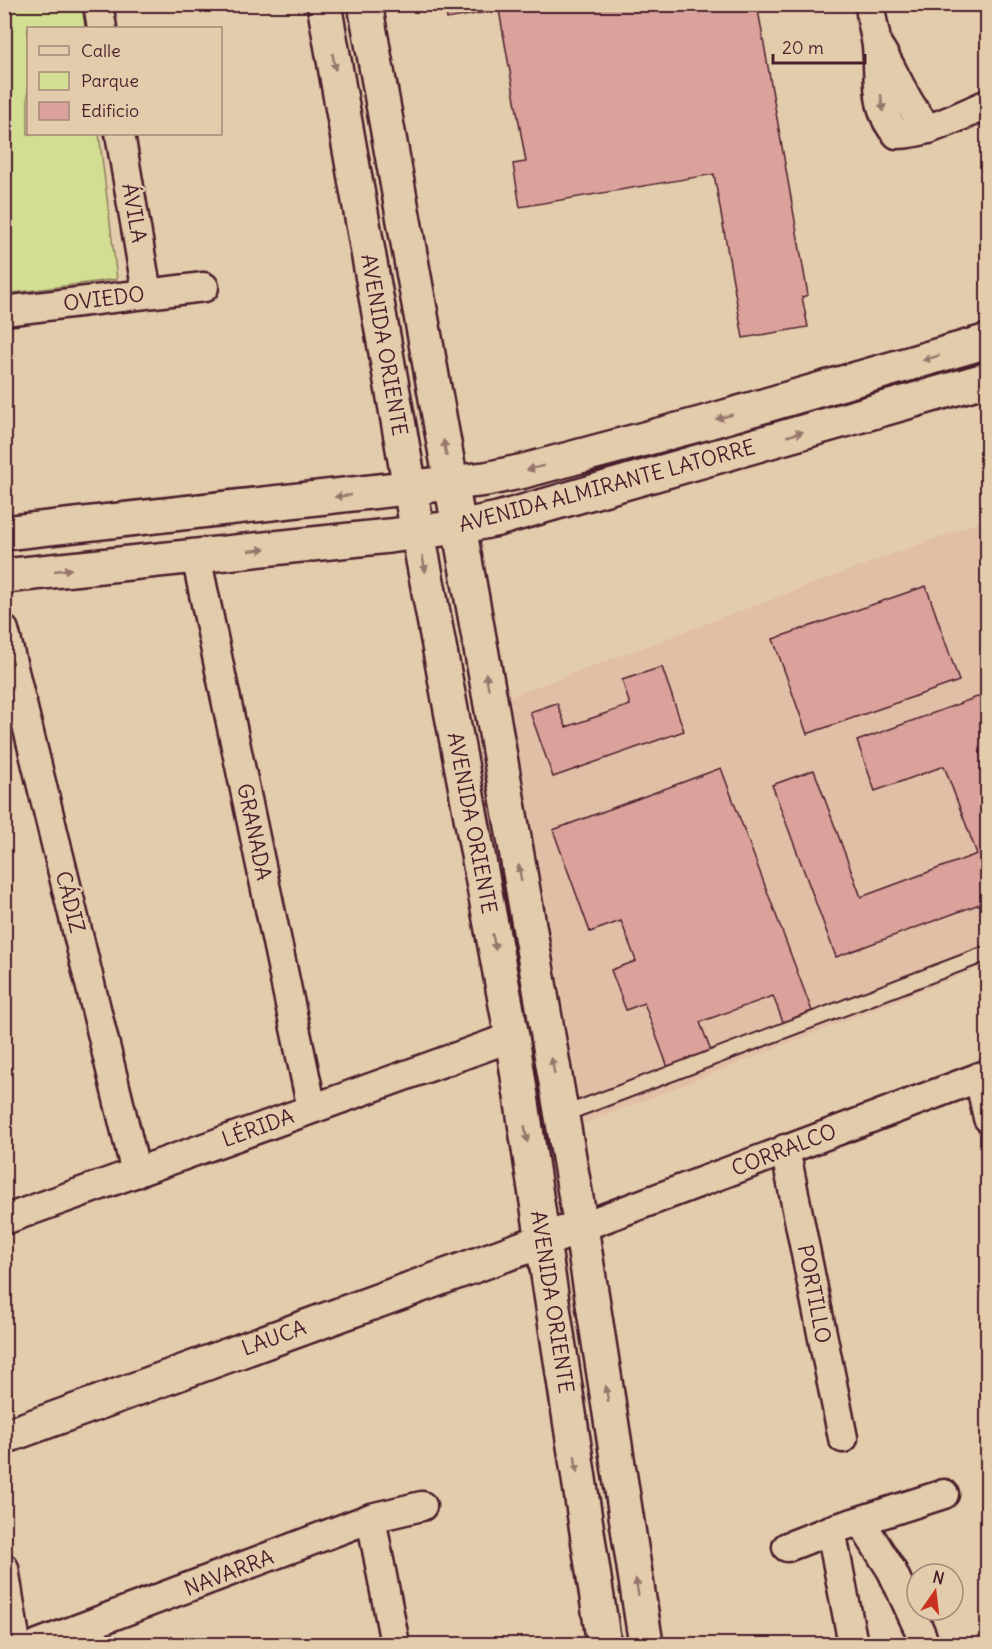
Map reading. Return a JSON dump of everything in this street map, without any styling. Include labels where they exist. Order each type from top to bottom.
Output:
[{"type":"main road","name":"AVENIDA ORIENTE","points":[[324,4],[417,532],[512,1036],[604,1644]]},
{"type":"main road","name":"AVENIDA ORIENTE","points":[[365,4],[562,1115],[645,1644]]},
{"type":"main road","name":"AVENIDA ALMIRANTE LATORRE","points":[[4,533],[410,489],[524,471],[704,423],[987,341]]},
{"type":"main road","name":"AVENIDA ALMIRANTE LATORRE","points":[[4,576],[459,527],[498,519],[987,379]]},
{"type":"main road","name":"LAUCA","points":[[4,1437],[581,1227]]},
{"type":"street","points":[[98,4],[102,27]]},
{"type":"street","points":[[870,4],[877,44],[919,119],[929,129],[987,104]]},
{"type":"street","name":"ÁVILA","points":[[120,135],[147,293]]},
{"type":"street","name":"OVIEDO","points":[[4,312],[204,287]]},
{"type":"street","name":"GRANADA","points":[[196,556],[312,1109]]},
{"type":"street","name":"CÁDIZ","points":[[4,630],[136,1173]]},
{"type":"street","name":"LÉRIDA","points":[[4,1220],[512,1036]]},
{"type":"street","points":[[983,1075],[987,1118]]},
{"type":"street","name":"CORRALCO","points":[[581,1227],[983,1075]]},
{"type":"street","name":"PORTILLO","points":[[785,1149],[843,1438]]},
{"type":"street","points":[[787,1547],[831,1530],[944,1494]]},
{"type":"street","name":"NAVARRA","points":[[38,1644],[371,1518],[422,1506]]},
{"type":"street","points":[[371,1518],[395,1644]]},
{"type":"street","points":[[861,1522],[892,1571],[924,1644]]},
{"type":"street","points":[[831,1530],[853,1644]]},
{"type":"street","points":[[4,1568],[16,1644]]},
{"type":"lane","points":[[562,1115],[987,952]]},
{"type":"shaded area","points":[[987,519],[987,965],[584,1124],[509,697]]},
{"type":"green space","points":[[4,5],[82,5],[85,27],[27,27],[27,135],[99,135],[117,279],[5,294]]},
{"type":"building","points":[[445,4],[757,4],[808,295],[802,297],[808,327],[743,338],[714,174],[520,207],[513,164],[526,162],[499,10],[447,19]]},
{"type":"building","points":[[926,586],[959,681],[807,734],[773,639]]},
{"type":"building","points":[[662,667],[684,731],[553,777],[530,712],[557,703],[566,727],[630,705],[622,680]]},
{"type":"building","points":[[988,693],[988,901],[836,957],[772,785],[814,770],[861,897],[977,854],[944,766],[875,791],[857,741]]},
{"type":"building","points":[[721,768],[812,1011],[783,1022],[773,996],[700,1022],[712,1054],[669,1070],[644,1003],[626,1010],[611,970],[636,961],[621,921],[590,932],[553,830]]}]
